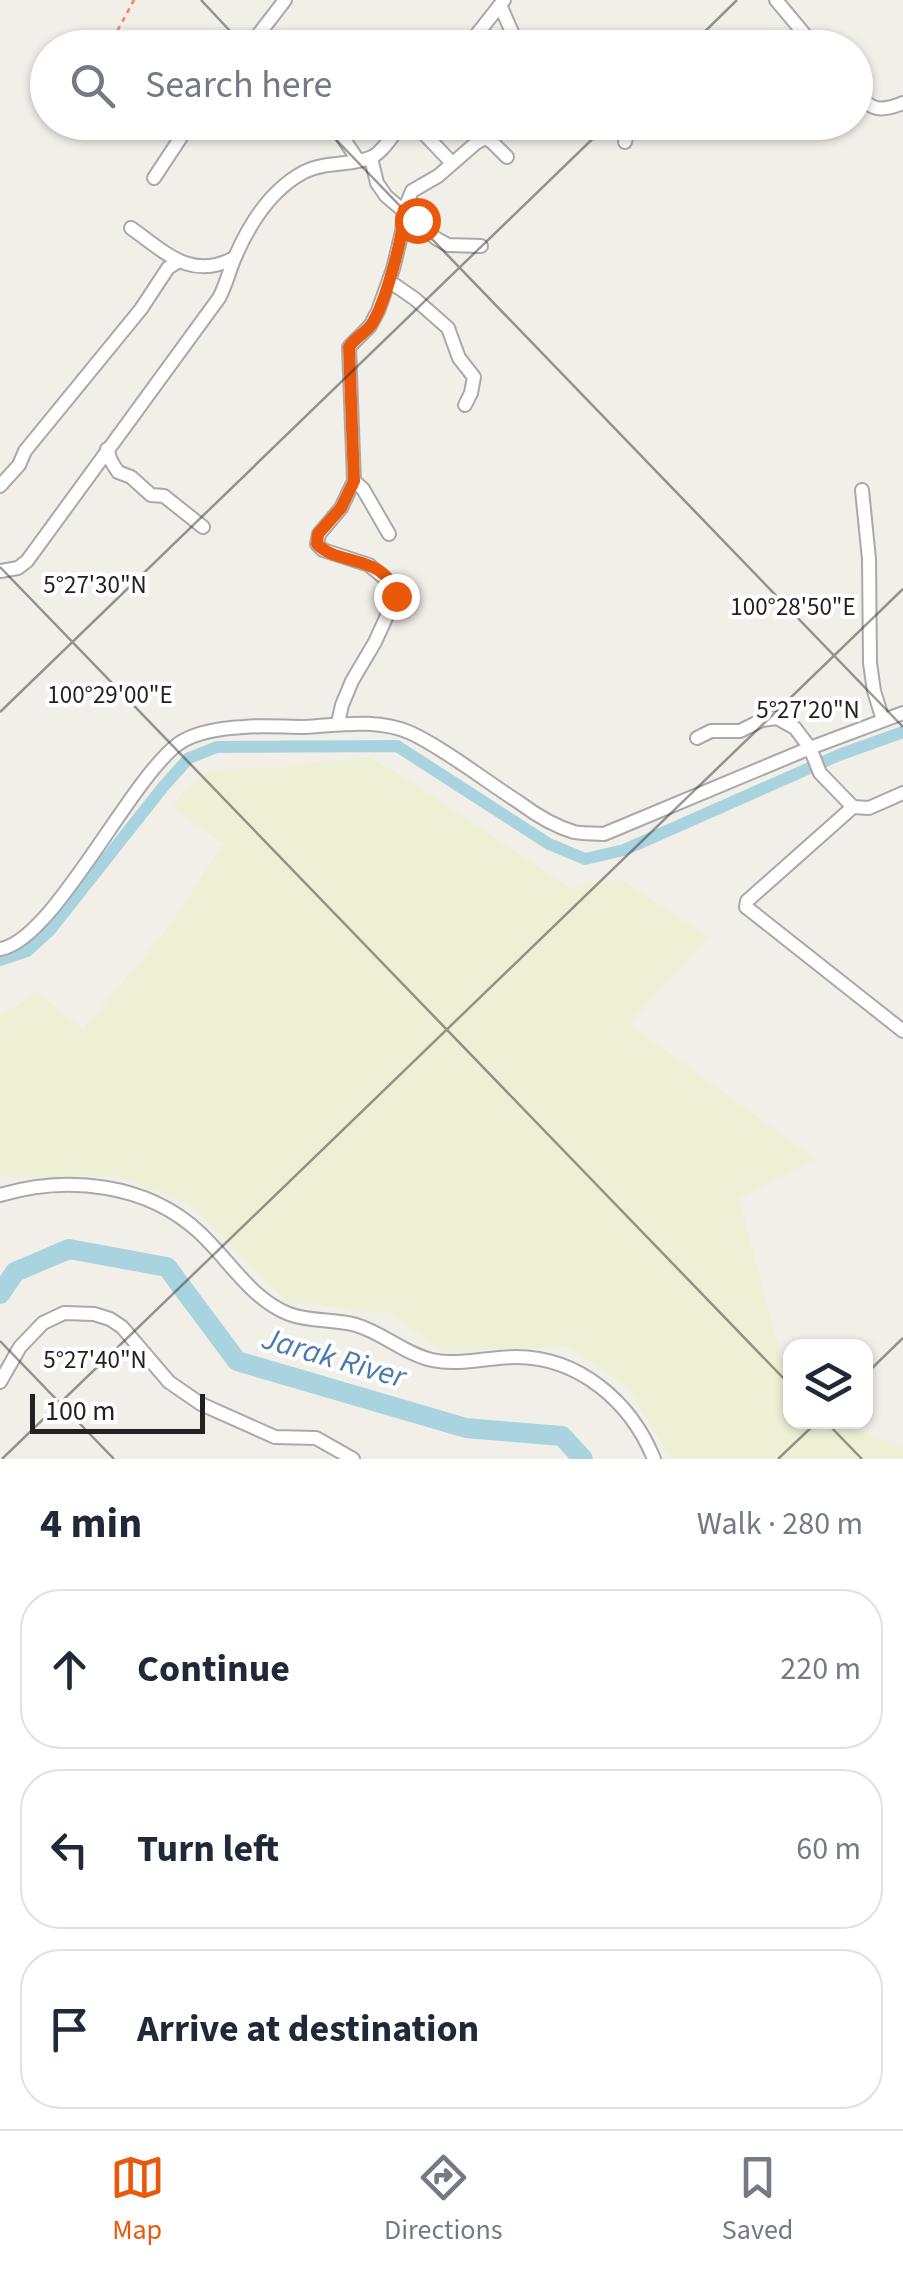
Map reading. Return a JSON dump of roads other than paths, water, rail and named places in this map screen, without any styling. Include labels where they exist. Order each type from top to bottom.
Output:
[{"type":"street","points":[[262,30],[285,0]]},
{"type":"street","points":[[776,0],[801,30]]},
{"type":"street","points":[[480,30],[502,2]]},
{"type":"street","points":[[502,2],[512,30]]},
{"type":"street","points":[[873,107],[886,110],[903,104]]},
{"type":"street","points":[[154,178],[179,140]]},
{"type":"street","points":[[346,140],[364,159],[386,196],[437,239],[448,245],[481,246]]},
{"type":"street","points":[[0,571],[18,568],[27,560],[219,298],[234,258],[261,210],[282,187],[304,172],[321,165],[364,159],[389,140]]},
{"type":"street","points":[[430,140],[452,164]]},
{"type":"street","points":[[338,723],[352,681],[396,596],[393,585],[369,565],[323,550],[317,544],[318,534],[341,508],[354,481],[349,347],[370,326],[389,281],[404,210],[412,191],[438,176],[482,140]]},
{"type":"street","points":[[489,140],[507,157]]},
{"type":"street","points":[[131,228],[178,261],[200,268],[222,265],[234,258]]},
{"type":"street","points":[[0,486],[141,308],[168,268],[178,261]]},
{"type":"street","points":[[389,281],[448,328],[459,358],[474,377],[466,405]]},
{"type":"street","points":[[108,450],[117,478],[131,477],[151,495],[164,496],[203,527]]},
{"type":"street","points":[[354,481],[364,489],[389,534]]},
{"type":"street","points":[[862,490],[869,559],[870,663],[883,720]]},
{"type":"street","points":[[0,948],[25,937],[50,911],[147,779],[179,744],[202,734],[243,726],[308,727],[338,723],[409,732],[540,817],[578,833],[604,834],[903,713]]},
{"type":"street","points":[[698,738],[711,731],[740,732],[762,720],[777,718],[795,728],[820,773],[852,808]]},
{"type":"street","points":[[903,793],[869,808],[852,808],[747,901],[746,907],[903,1031]]},
{"type":"street","points":[[0,1195],[22,1188],[85,1184],[112,1188],[170,1210],[198,1231],[264,1300],[293,1316],[355,1324],[435,1360],[519,1357],[554,1362],[612,1396],[631,1416],[654,1459]]},
{"type":"street","points":[[0,1382],[20,1347],[43,1324],[64,1313],[94,1314],[122,1327],[169,1382],[201,1404],[275,1437],[316,1438],[353,1459]]},
{"type":"waterway","points":[[0,960],[27,951],[50,930],[189,758],[217,747],[397,746],[549,844],[585,859],[624,850],[839,755],[903,732]]},
{"type":"waterway","name":"Jarak River","points":[[0,1294],[15,1272],[69,1249],[167,1267],[237,1361],[466,1428],[562,1436],[583,1459]]}]
